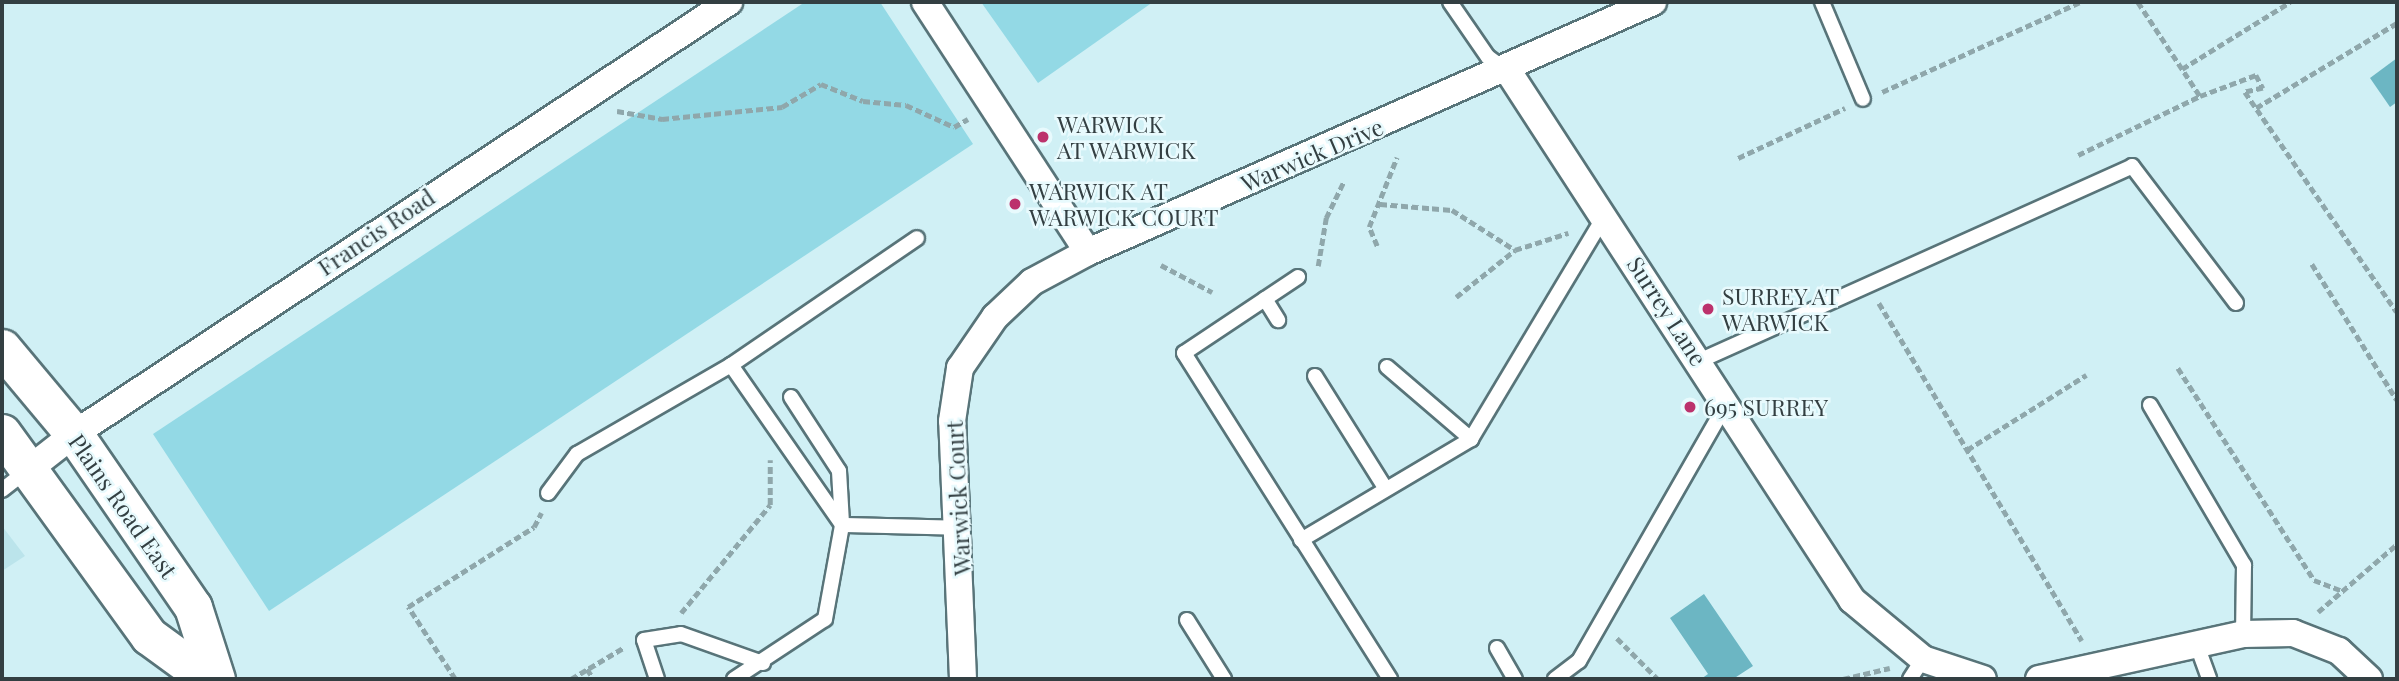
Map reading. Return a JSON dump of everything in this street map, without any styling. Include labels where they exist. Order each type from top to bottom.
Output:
[{"type":"main road","name":"Plains Road East","points":[[2,348],[74,434],[193,607],[216,679]]},
{"type":"main road","points":[[2,433],[15,480],[149,636],[208,679]]},
{"type":"street","name":"Francis Road","points":[[15,480],[74,434],[571,102],[729,2]]},
{"type":"street","points":[[925,2],[1088,252]]},
{"type":"street","name":"Warwick Drive","points":[[1088,252],[1508,71],[1650,2]]},
{"type":"street","name":"Surrey Lane","points":[[1508,71],[1605,215],[1852,600],[1916,669],[1983,679]]},
{"type":"street","name":"Warwick Court","points":[[963,679],[961,528],[952,421],[960,368],[995,317],[1032,282],[1088,252]]},
{"type":"street","points":[[2039,679],[2198,648],[2243,634],[2293,633],[2339,652],[2369,679]]},
{"type":"lane","points":[[1450,2],[1488,57],[1508,71]]},
{"type":"lane","points":[[1822,2],[1863,99]]},
{"type":"lane","points":[[1699,361],[2132,166],[2236,303]]},
{"type":"lane","points":[[1301,540],[1471,439],[1605,215]]},
{"type":"lane","points":[[551,489],[577,454],[731,365],[917,239]]},
{"type":"lane","points":[[1298,277],[1184,353],[1390,679]]},
{"type":"lane","points":[[1265,299],[1278,320]]},
{"type":"lane","points":[[731,365],[842,525]]},
{"type":"lane","points":[[1387,367],[1471,439]]},
{"type":"lane","points":[[1315,376],[1386,489]]},
{"type":"lane","points":[[734,679],[763,663],[825,619],[842,525],[839,471],[791,397]]},
{"type":"lane","points":[[1555,679],[1579,661],[1726,404]]},
{"type":"lane","points":[[2150,405],[2244,565],[2243,634]]},
{"type":"lane","points":[[842,525],[961,528]]},
{"type":"lane","points":[[1187,620],[1224,679]]},
{"type":"lane","points":[[657,679],[644,640],[681,635],[763,663]]},
{"type":"lane","points":[[1497,648],[1515,679]]},
{"type":"lane","points":[[2198,648],[2209,679]]},
{"type":"path","points":[[1738,158],[2080,2]]},
{"type":"path","points":[[2138,2],[2200,96]]},
{"type":"path","points":[[2182,69],[2290,2]]},
{"type":"path","points":[[2256,108],[2397,23]]},
{"type":"path","points":[[2078,155],[2200,96],[2256,75],[2263,88],[2245,92],[2397,312]]},
{"type":"path","points":[[571,102],[662,120],[782,107],[821,84],[863,101],[906,105],[954,127],[993,107]]},
{"type":"path","points":[[1377,246],[1369,227],[1397,157]]},
{"type":"path","points":[[1318,267],[1326,218],[1344,181]]},
{"type":"path","points":[[1380,204],[1452,210],[1516,250]]},
{"type":"path","points":[[1456,297],[1516,250],[1569,233]]},
{"type":"path","points":[[2312,264],[2397,400]]},
{"type":"path","points":[[1161,265],[1212,292]]},
{"type":"path","points":[[1868,285],[2098,668]]},
{"type":"path","points":[[2178,368],[2314,580],[2342,591]]},
{"type":"path","points":[[1967,450],[2086,375]]},
{"type":"path","points":[[681,635],[681,609],[770,505],[766,462],[790,450]]},
{"type":"path","points":[[455,679],[408,607],[534,527],[551,489]]},
{"type":"path","points":[[2293,633],[2397,544]]},
{"type":"path","points":[[1601,622],[1658,679]]},
{"type":"path","points":[[571,679],[644,640]]},
{"type":"path","points":[[587,669],[594,679]]},
{"type":"path","points":[[1843,679],[1916,669]]},
{"type":"shaded area","points":[[805,2],[880,2],[973,144],[269,611],[153,434]]},
{"type":"shaded area","points":[[981,2],[1153,2],[1038,83]]},
{"type":"shaded area","points":[[2397,58],[2397,102],[2390,107],[2370,78]]},
{"type":"shaded area","points":[[2,526],[25,556],[2,571]]},
{"type":"shaded area","points":[[1704,594],[1753,666],[1733,679],[1701,679],[1708,674],[1670,618]]},
{"type":"place","name":"WARWICK AT WARWICK","points":[[1043,137]]},
{"type":"place","name":"WARWICK AT WARWICK COURT","points":[[1015,204]]},
{"type":"place","name":"SURREY AT WARWICK","points":[[1708,309]]},
{"type":"place","name":"695 SURREY","points":[[1690,407]]}]
